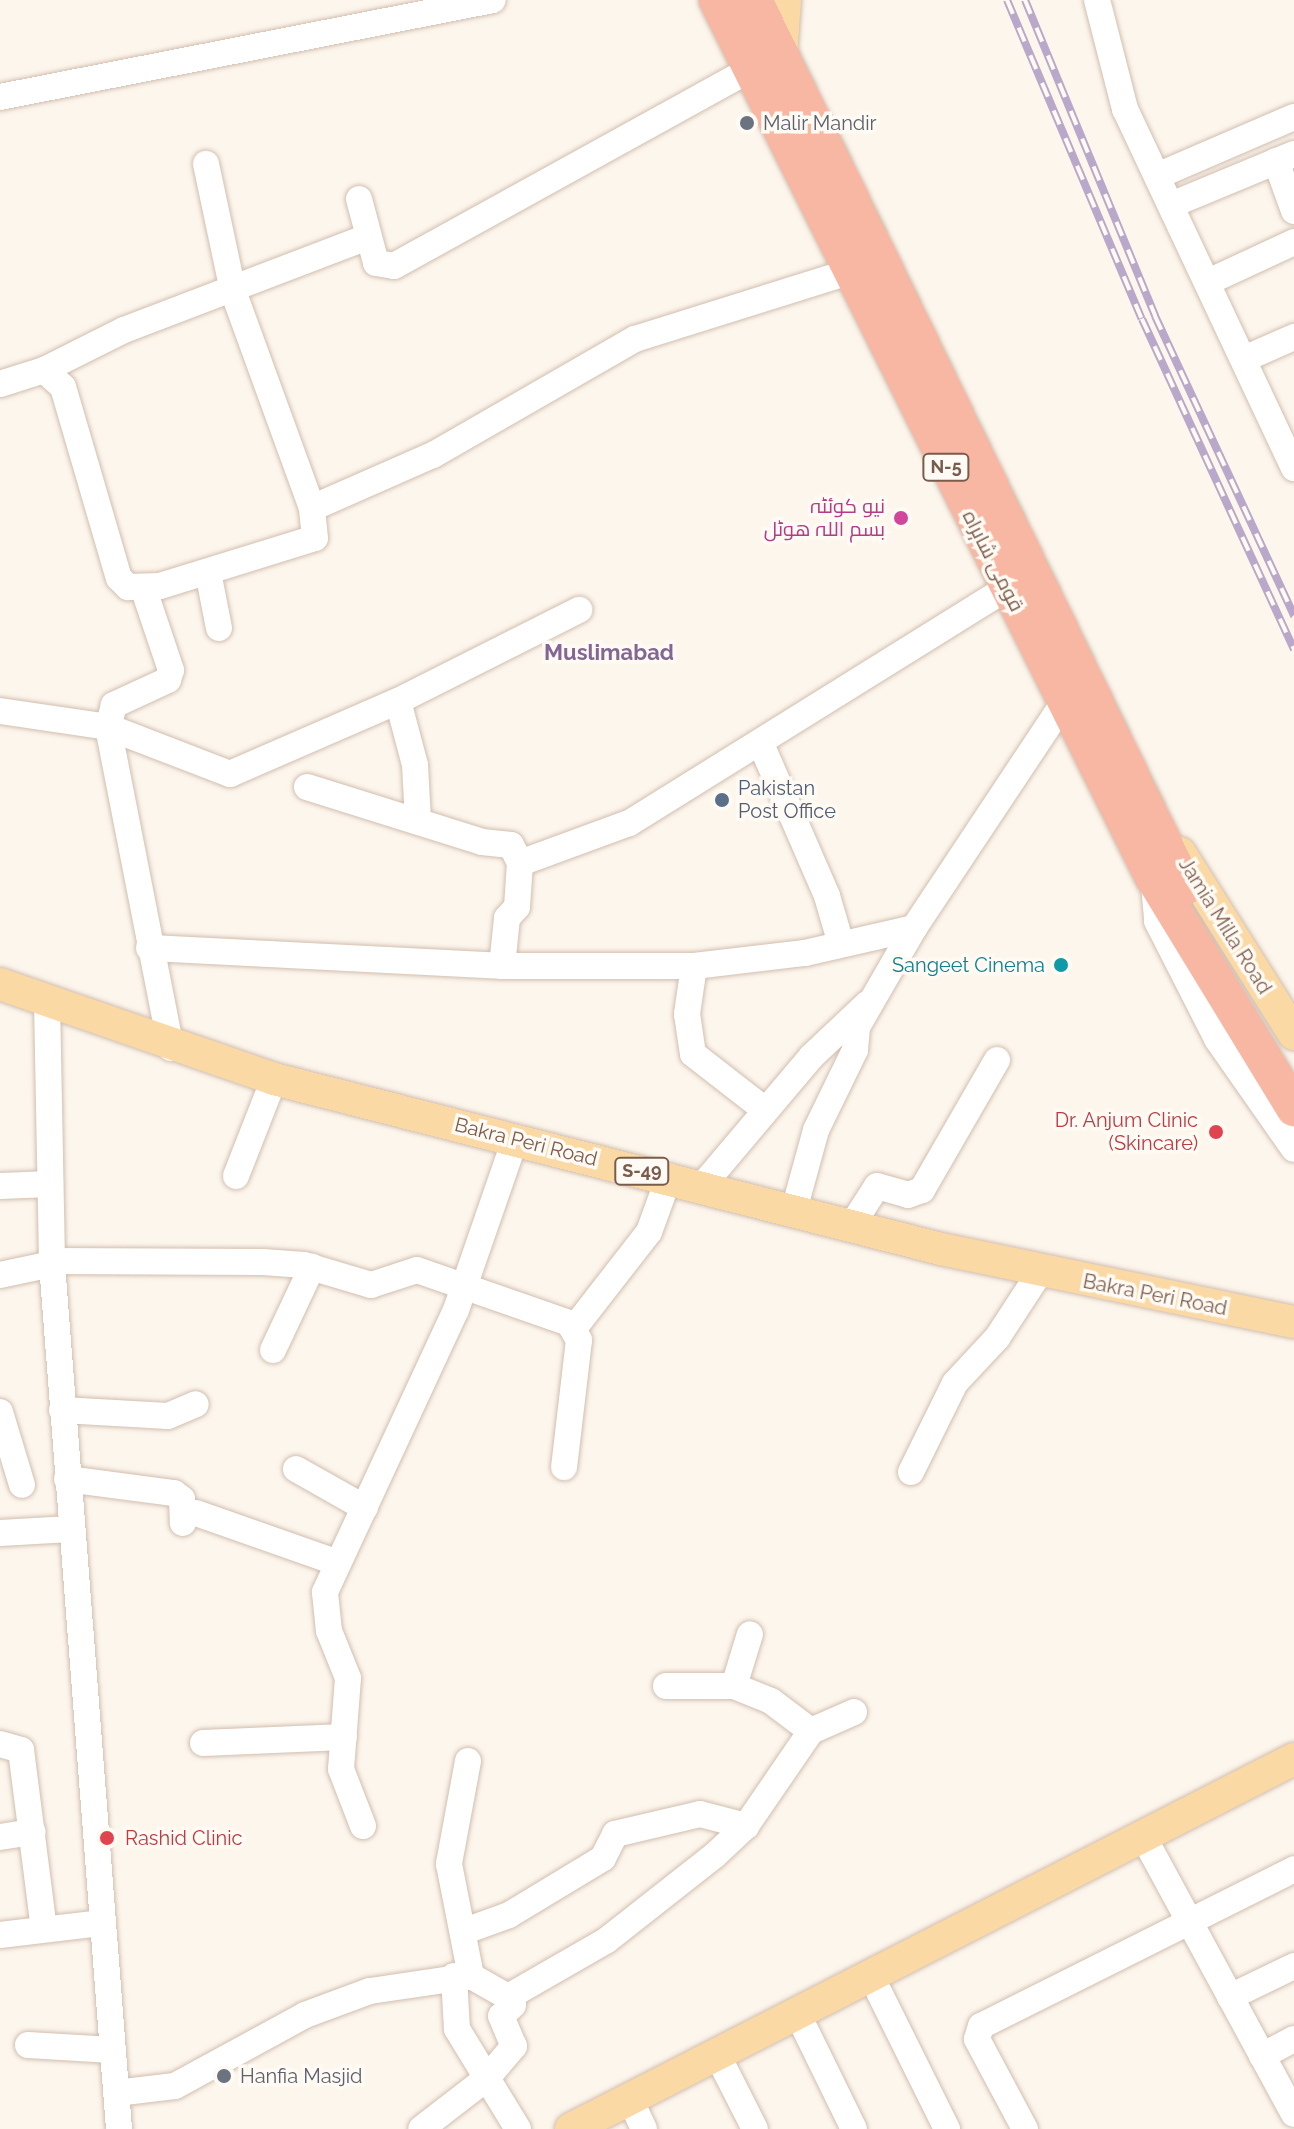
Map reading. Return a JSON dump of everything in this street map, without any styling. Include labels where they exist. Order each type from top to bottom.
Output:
[{"type":"highway","name":"قومی شاہراہ","points":[[717,0],[767,61],[1153,820],[1192,927],[1294,1108]]},
{"type":"highway","name":"قومی شاہراہ","points":[[754,0],[767,61],[849,272],[1064,702],[1153,877],[1294,1071]]},
{"type":"main road","points":[[767,61],[785,0]]},
{"type":"main road","name":"Jamia Milla Road","points":[[1153,820],[1186,862],[1294,1034]]},
{"type":"main road","name":"Bakra Peri Road","points":[[0,984],[171,1048],[274,1079],[1040,1272],[1294,1322]]},
{"type":"main road","points":[[606,2129],[879,1992],[1294,1759]]},
{"type":"main road","points":[[571,2129],[637,2114],[1146,1844],[1294,1776]]},
{"type":"street","points":[[0,97],[493,0]]},
{"type":"street","points":[[1097,0],[1125,109],[1294,468]]},
{"type":"street","points":[[359,199],[376,263],[394,266],[767,61]]},
{"type":"street","points":[[1157,176],[1294,117]]},
{"type":"street","points":[[1171,205],[1285,157],[1294,211]]},
{"type":"street","points":[[44,370],[63,387],[119,578],[128,587],[143,587],[208,572],[315,538],[312,508],[233,291],[206,164]]},
{"type":"street","points":[[0,384],[44,370],[124,330],[233,291],[362,239]]},
{"type":"street","points":[[1208,282],[1294,242]]},
{"type":"street","points":[[312,508],[433,455],[635,339],[849,272]]},
{"type":"street","points":[[1244,359],[1294,337]]},
{"type":"street","points":[[208,572],[219,628]]},
{"type":"street","points":[[143,587],[171,670],[168,680],[114,705],[108,727],[171,1048]]},
{"type":"street","points":[[520,863],[629,823],[761,744],[1007,588]]},
{"type":"street","points":[[0,711],[108,727],[230,774],[398,701],[579,610]]},
{"type":"street","points":[[398,701],[415,765],[418,820]]},
{"type":"street","points":[[794,1210],[816,1130],[873,1000],[914,928],[1064,702]]},
{"type":"street","points":[[761,744],[827,896],[841,944]]},
{"type":"street","points":[[307,787],[482,842],[511,845],[520,863],[517,907],[507,918],[502,966]]},
{"type":"street","points":[[1186,862],[1222,894],[1294,1005]]},
{"type":"street","points":[[1153,877],[1157,921],[1217,1039],[1294,1149]]},
{"type":"street","points":[[149,948],[502,966],[694,966],[841,944],[914,928]]},
{"type":"street","points":[[694,966],[687,1014],[693,1054],[764,1109]]},
{"type":"street","points":[[703,1185],[764,1109],[851,1014],[873,1000]]},
{"type":"street","points":[[47,1001],[52,1263],[100,1923],[119,2129]]},
{"type":"street","points":[[852,1225],[877,1186],[908,1195],[922,1190],[997,1060]]},
{"type":"street","points":[[236,1176],[274,1079]]},
{"type":"street","points":[[363,1826],[341,1769],[348,1678],[324,1605],[335,1562],[365,1508],[464,1287],[515,1140]]},
{"type":"street","points":[[575,1327],[649,1232],[669,1177]]},
{"type":"street","points":[[0,1186],[50,1184]]},
{"type":"street","points":[[0,1275],[52,1263],[312,1267],[371,1285],[417,1270],[575,1327]]},
{"type":"street","points":[[273,1350],[312,1267]]},
{"type":"street","points":[[911,1472],[955,1383],[997,1338],[1040,1272]]},
{"type":"street","points":[[564,1467],[579,1340],[575,1327]]},
{"type":"street","points":[[62,1410],[168,1416],[196,1404]]},
{"type":"street","points":[[0,1412],[22,1485]]},
{"type":"street","points":[[296,1469],[365,1508]]},
{"type":"street","points":[[67,1479],[174,1493],[182,1499],[189,1518],[335,1562]]},
{"type":"street","points":[[0,1533],[71,1529]]},
{"type":"street","points":[[734,1686],[750,1634]]},
{"type":"street","points":[[666,1686],[734,1686],[771,1701],[811,1731]]},
{"type":"street","points":[[508,1997],[607,1940],[746,1826],[811,1731],[854,1712]]},
{"type":"street","points":[[203,1743],[344,1737]]},
{"type":"street","points":[[0,1744],[21,1750],[44,1929]]},
{"type":"street","points":[[468,1761],[449,1864],[452,1904],[465,1931],[457,2029],[518,2129]]},
{"type":"street","points":[[465,1931],[509,1915],[603,1858],[615,1834],[700,1814],[746,1826]]},
{"type":"street","points":[[0,1837],[33,1832]]},
{"type":"street","points":[[1146,1844],[1293,2110]]},
{"type":"street","points":[[1025,2129],[975,2032],[1294,1869]]},
{"type":"street","points":[[0,1935],[100,1923]]},
{"type":"street","points":[[1230,1997],[1294,1966]]},
{"type":"street","points":[[116,2093],[175,2086],[305,2015],[370,1991],[462,1976],[508,1997],[513,2005],[501,2016],[514,2046],[487,2078],[421,2129]]},
{"type":"street","points":[[879,1992],[947,2129]]},
{"type":"street","points":[[805,2029],[854,2129]]},
{"type":"street","points":[[1262,2056],[1294,2039]]},
{"type":"street","points":[[28,2045],[112,2050]]},
{"type":"street","points":[[724,2068],[755,2129]]},
{"type":"railway","points":[[1007,0],[1142,319],[1294,650]]},
{"type":"railway","points":[[1025,0],[1155,316],[1294,616]]},
{"type":"place","name":"Malir Mandir","points":[[747,123]]},
{"type":"place","name":"نیو کوئٹہ بسم اللہ ھوٹل","points":[[901,518]]},
{"type":"place","name":"Pakistan Post Office","points":[[722,800]]},
{"type":"place","name":"Sangeet Cinema","points":[[1061,965]]},
{"type":"place","name":"Dr. Anjum Clinic (Skincare)","points":[[1216,1132]]},
{"type":"place","name":"Rashid Clinic","points":[[107,1838]]},
{"type":"place","name":"Hanfia Masjid","points":[[224,2076]]},
{"type":"district","name":"Muslimabad","points":[[609,653]]}]
